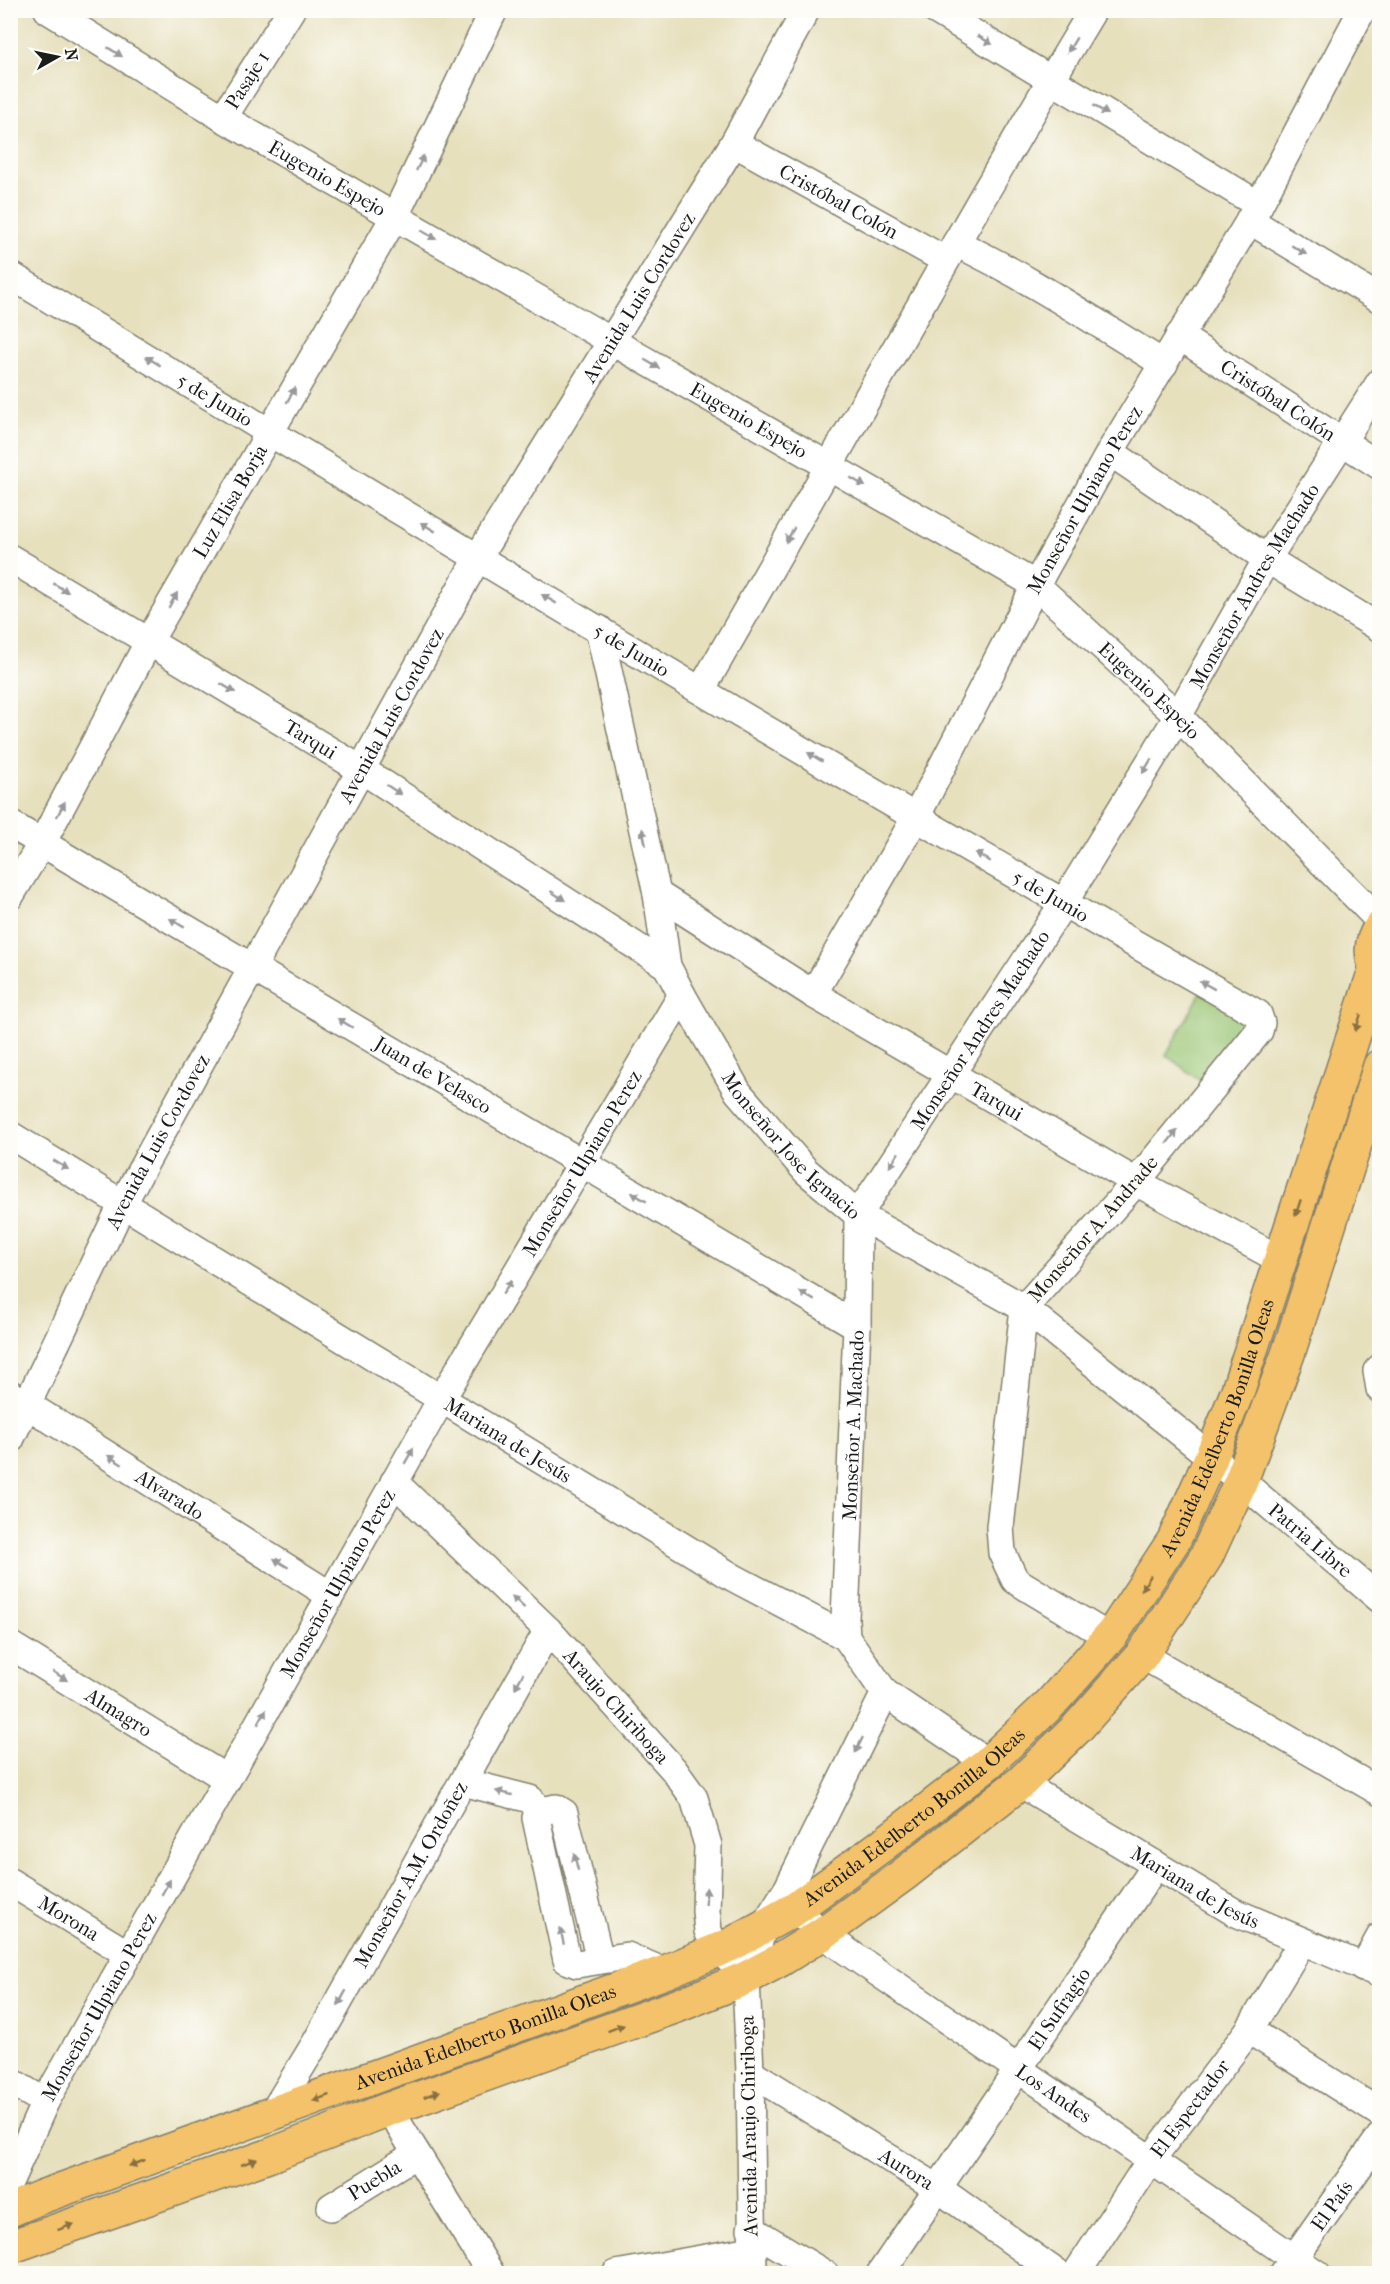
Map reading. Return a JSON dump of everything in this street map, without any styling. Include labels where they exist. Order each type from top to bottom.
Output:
[{"type":"main road","points":[[1378,970],[1372,949],[1373,940],[1380,928]]},
{"type":"main road","name":"Avenida Edelberto Bonilla Oleas","points":[[10,2210],[720,1950],[795,1909],[988,1763],[1051,1703],[1109,1637],[1174,1540],[1212,1458],[1238,1390],[1378,970]]},
{"type":"main road","name":"Avenida Edelberto Bonilla Oleas","points":[[10,2247],[268,2156],[389,2109],[678,2006],[746,1978],[822,1934],[903,1875],[1020,1783],[1077,1728],[1142,1654],[1206,1557],[1241,1481],[1288,1354],[1380,1066]]},
{"type":"street","name":"Eugenio Espejo","points":[[48,10],[223,118],[1036,585],[1178,716],[1380,921]]},
{"type":"street","name":"Pasaje 1","points":[[223,118],[291,10]]},
{"type":"street","name":"Avenida Luis Cordovez","points":[[10,1440],[19,1399],[123,1203],[478,557],[734,143],[806,10]]},
{"type":"street","points":[[935,10],[1051,79],[1380,298]]},
{"type":"street","points":[[701,690],[950,252],[1093,10]]},
{"type":"street","name":"Monseñor Ulpiano Perez","points":[[813,994],[916,817],[1036,585],[1110,452],[1254,212],[1362,10]]},
{"type":"street","points":[[1371,10],[1380,16]]},
{"type":"street","name":"Luz Elisa Borja","points":[[10,896],[42,843],[149,641],[395,216],[488,13]]},
{"type":"street","name":"Cristóbal Colón","points":[[734,143],[950,252],[983,256],[1047,292],[1164,364]]},
{"type":"street","name":"5 de Junio","points":[[10,275],[701,690],[1063,904],[1258,1014]]},
{"type":"street","name":"Cristóbal Colón","points":[[1179,336],[1380,466]]},
{"type":"street","name":"Monseñor Andres Machado","points":[[858,1215],[1063,904],[1178,716],[1267,559],[1380,382]]},
{"type":"street","points":[[1110,452],[1267,559],[1380,628]]},
{"type":"street","name":"Tarqui","points":[[10,558],[362,770],[667,966]]},
{"type":"street","name":"Monseñor Jose Ignacio","points":[[599,629],[657,894],[667,966],[738,1092],[806,1171],[858,1215],[1024,1308],[1241,1481]]},
{"type":"street","name":"Juan de Velasco","points":[[10,824],[857,1326]]},
{"type":"street","name":"Tarqui","points":[[657,894],[813,994],[1136,1182],[1281,1260]]},
{"type":"street","name":"Monseñor Ulpiano Perez","points":[[10,2180],[45,2102],[330,1594],[442,1398],[682,995]]},
{"type":"street","name":"Monseñor A. Andrade","points":[[1109,1637],[1015,1580],[1002,1553],[1000,1527],[1024,1308],[1136,1182],[1259,1032],[1261,1023],[1258,1014]]},
{"type":"street","name":"Mariana de Jesús","points":[[10,1135],[734,1578],[846,1637],[885,1693],[988,1763]]},
{"type":"street","name":"Monseñor A. Machado","points":[[846,1637],[844,1619],[857,1326],[858,1215]]},
{"type":"street","points":[[1380,1368],[1377,1371],[1380,1389]]},
{"type":"street","name":"Alvarado","points":[[19,1399],[330,1594]]},
{"type":"street","name":"Patria Libre","points":[[1241,1481],[1380,1599]]},
{"type":"street","name":"Araujo Chiriboga","points":[[394,1482],[548,1630],[674,1770],[694,1798],[708,1845],[706,1922],[713,1942],[746,1978]]},
{"type":"street","name":"Monseñor A.M. Ordoñez","points":[[271,2116],[315,2044],[548,1630]]},
{"type":"street","name":"Almagro","points":[[10,1645],[227,1779]]},
{"type":"street","points":[[1142,1654],[1380,1792]]},
{"type":"street","points":[[746,1978],[765,1924],[788,1888],[885,1693]]},
{"type":"street","points":[[463,1782],[530,1798],[535,1804],[538,1812],[536,1818],[567,1960],[577,1964],[627,1956],[665,1972]]},
{"type":"street","name":"Mariana de Jesús","points":[[1020,1783],[1234,1912],[1371,1971]]},
{"type":"street","name":"El Sufragio","points":[[880,2274],[1156,1865]]},
{"type":"street","name":"Morona","points":[[10,1882],[128,1954]]},
{"type":"street","name":"Los Andes","points":[[795,1909],[822,1934],[1150,2161],[1288,2266],[1317,2274]]},
{"type":"street","points":[[1371,1971],[1380,1936]]},
{"type":"street","name":"El Espectador","points":[[1076,2274],[1150,2161],[1249,2030],[1302,1942]]},
{"type":"street","name":"Avenida Araujo Chiriboga","points":[[746,1978],[750,2072],[752,2251]]},
{"type":"street","points":[[1249,2030],[1380,2113]]},
{"type":"street","name":"Aurora","points":[[750,2072],[939,2189],[1058,2274]]},
{"type":"street","points":[[10,2081],[45,2102]]},
{"type":"street","points":[[389,2109],[491,2274]]},
{"type":"street","name":"El País","points":[[1288,2266],[1380,2137]]},
{"type":"street","name":"Puebla","points":[[332,2207],[416,2154]]},
{"type":"street","points":[[616,2274],[752,2251],[825,2274]]},
{"type":"green space","points":[[1202,991],[1247,1019],[1199,1080],[1166,1055]]}]
